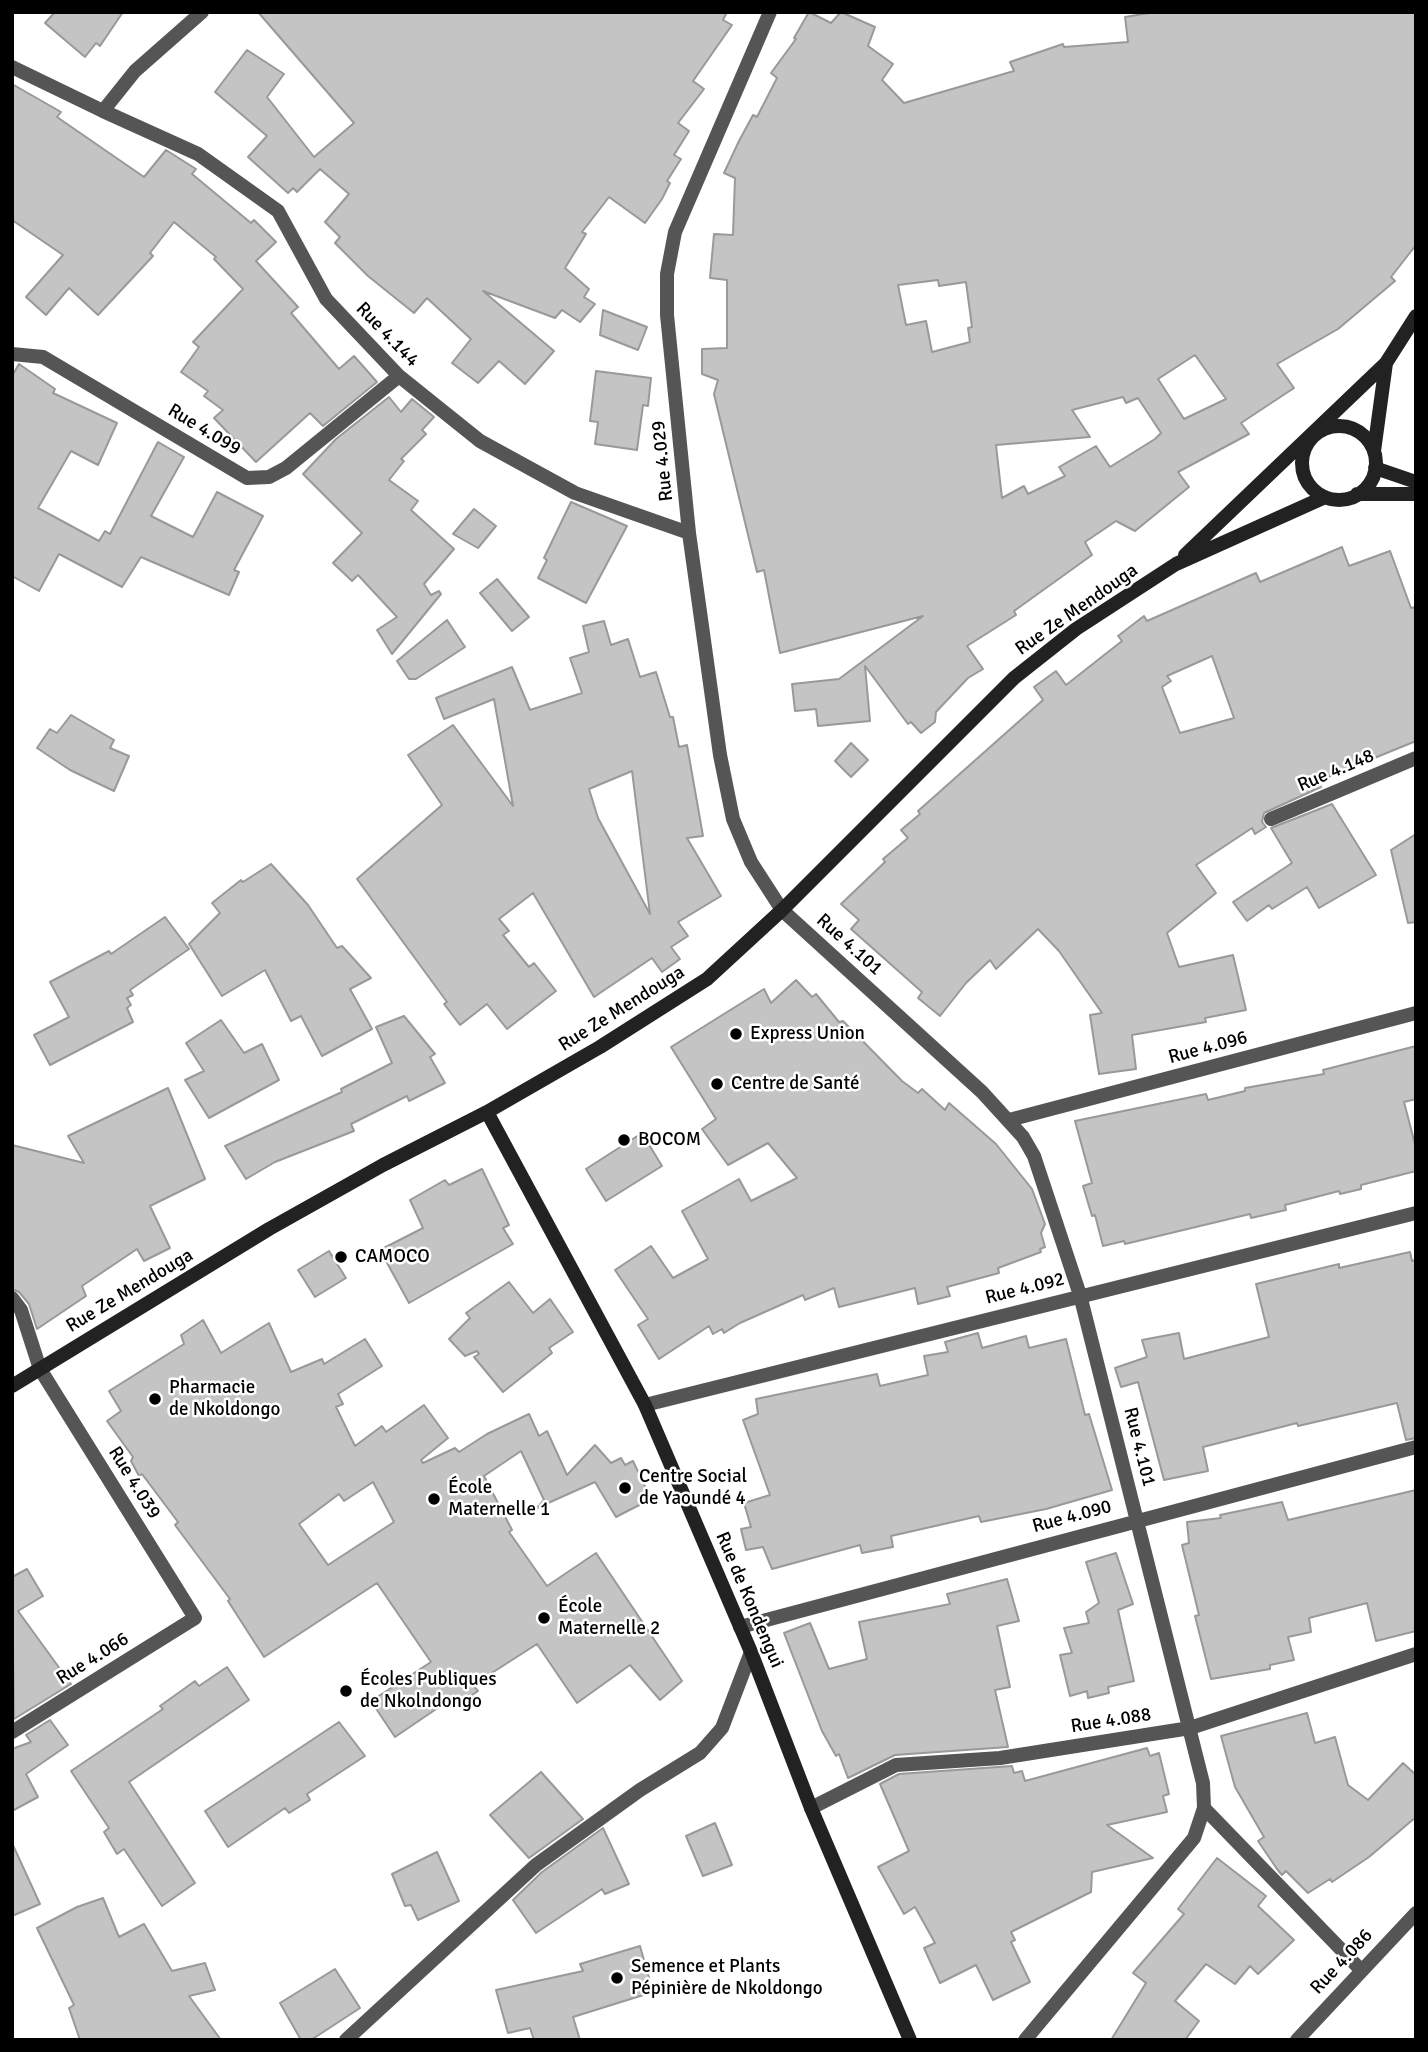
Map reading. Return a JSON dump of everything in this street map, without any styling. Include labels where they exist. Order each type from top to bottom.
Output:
[{"type":"main road","name":"Rue Ze Mendouga","points":[[1177,564],[1386,363],[1416,316]]},
{"type":"main road","name":"Rue Ze Mendouga","points":[[1374,451],[1386,363]]},
{"type":"main road","points":[[1333,426],[1346,426],[1358,431],[1374,451],[1375,468],[1366,488],[1347,499],[1325,497],[1307,482],[1302,471],[1304,448],[1311,438],[1333,426]]},
{"type":"main road","points":[[1375,468],[1416,482]]},
{"type":"main road","points":[[1357,494],[1416,494]]},
{"type":"main road","name":"Rue Ze Mendouga","points":[[12,1386],[269,1229],[383,1165],[487,1112],[600,1047],[706,979],[782,910],[1014,678],[1076,629],[1177,564],[1325,497]]},
{"type":"main road","name":"Rue de Kondengui","points":[[487,1112],[645,1405],[751,1652],[811,1808],[910,2040]]},
{"type":"street","points":[[12,66],[103,111],[135,71],[202,12]]},
{"type":"street","name":"Rue 4.029","points":[[770,12],[674,232],[667,274],[667,314],[689,533],[720,755],[733,818],[751,862],[782,910]]},
{"type":"street","name":"Rue 4.144","points":[[103,111],[198,154],[278,211],[326,299],[399,376],[480,441],[575,493],[689,533]]},
{"type":"street","name":"Rue 4.099","points":[[12,354],[43,357],[247,478],[269,477],[286,468],[399,376]]},
{"type":"street","name":"Rue 4.148","points":[[1271,819],[1416,758]]},
{"type":"street","name":"Rue 4.101","points":[[782,910],[1009,1120],[1034,1156],[1080,1295],[1203,1783],[1204,1808],[1194,1838],[1025,2040]]},
{"type":"street","name":"Rue 4.096","points":[[1009,1120],[1416,1013]]},
{"type":"street","name":"Rue 4.092","points":[[645,1405],[1416,1213]]},
{"type":"street","name":"Rue 4.039","points":[[12,1298],[21,1310],[40,1368],[195,1618]]},
{"type":"street","name":"Rue 4.090","points":[[740,1627],[1416,1447]]},
{"type":"street","name":"Rue 4.066","points":[[12,1732],[195,1618]]},
{"type":"street","points":[[345,2040],[536,1865],[640,1790],[700,1753],[722,1728],[751,1652]]},
{"type":"street","name":"Rue 4.088","points":[[811,1808],[897,1765],[1000,1758],[1190,1728],[1416,1654]]},
{"type":"street","points":[[1204,1808],[1360,1969]]},
{"type":"street","name":"Rue 4.086","points":[[1297,2040],[1360,1969],[1416,1913]]},
{"type":"building","points":[[55,12],[123,12],[100,46],[96,43],[85,57],[45,23]]},
{"type":"building","points":[[258,12],[727,12],[723,20],[732,25],[693,81],[704,89],[678,123],[689,131],[674,155],[681,159],[667,181],[670,183],[662,199],[645,223],[609,197],[582,232],[586,234],[565,268],[589,289],[584,297],[595,304],[580,322],[562,310],[555,318],[483,291],[554,351],[525,384],[499,361],[478,383],[452,363],[471,339],[427,298],[414,313],[368,276],[335,243],[340,237],[325,222],[349,194],[320,169],[297,192],[293,188],[288,193],[248,157],[267,136],[215,92],[247,50],[284,74],[267,97],[314,157],[354,123]]},
{"type":"building","points":[[809,12],[831,23],[841,12],[875,27],[868,46],[893,64],[882,80],[904,103],[1014,71],[1010,62],[1063,44],[1064,47],[1128,42],[1125,17],[1155,12],[1416,12],[1416,245],[1391,277],[1395,281],[1338,329],[1277,364],[1294,388],[1241,423],[1249,434],[1178,472],[1189,487],[1135,531],[1116,521],[1085,542],[1092,555],[1014,611],[1016,615],[967,646],[983,669],[968,678],[936,712],[935,722],[921,733],[911,722],[908,724],[865,666],[870,721],[818,726],[816,709],[795,711],[792,684],[839,679],[923,616],[780,653],[764,570],[757,572],[714,394],[718,380],[702,374],[702,349],[727,348],[727,280],[710,278],[714,234],[733,235],[735,178],[724,173],[753,115],[757,117],[777,78],[771,73],[796,39],[794,38]],"holes":[[[938,280],[939,286],[966,282],[972,327],[968,328],[970,342],[932,352],[926,321],[906,325],[898,285]],[[1195,355],[1226,399],[1184,419],[1158,379]],[[1123,397],[1126,403],[1138,398],[1161,433],[1110,467],[1096,446],[1059,467],[1065,476],[1028,494],[1024,486],[1002,498],[996,445],[1090,437],[1072,410]]]},
{"type":"building","points":[[12,84],[61,112],[57,117],[144,177],[166,150],[196,169],[192,174],[251,223],[254,220],[276,242],[256,261],[298,307],[291,313],[339,369],[354,356],[377,382],[323,426],[310,413],[256,462],[214,418],[223,410],[204,396],[208,391],[181,372],[199,347],[193,342],[243,289],[214,259],[216,257],[174,222],[150,253],[153,256],[98,315],[69,288],[46,315],[26,297],[63,255],[12,220]]},
{"type":"building","points":[[603,310],[647,327],[638,350],[600,335]]},
{"type":"building","points":[[19,364],[55,389],[53,393],[117,423],[98,465],[71,451],[38,508],[99,541],[105,531],[110,534],[158,442],[184,457],[151,516],[193,537],[217,492],[263,516],[234,570],[239,572],[229,595],[141,557],[122,587],[59,554],[39,591],[12,576],[12,376]]},
{"type":"building","points":[[596,371],[651,378],[648,406],[643,405],[637,450],[595,444],[598,422],[590,421]]},
{"type":"building","points":[[389,397],[401,412],[412,399],[434,417],[422,430],[426,434],[401,459],[404,461],[389,480],[418,501],[411,510],[454,549],[424,584],[431,595],[439,591],[441,594],[392,654],[377,630],[397,617],[358,575],[352,581],[333,563],[362,533],[303,474],[336,439]]},
{"type":"building","points":[[571,502],[627,526],[586,603],[538,578],[547,560],[544,558]]},
{"type":"building","points":[[474,509],[496,526],[478,548],[453,534]]},
{"type":"building","points":[[1342,547],[1349,566],[1390,551],[1411,608],[1416,607],[1416,741],[1318,781],[1321,787],[1264,813],[1262,822],[1266,827],[1255,834],[1252,828],[1196,865],[1216,893],[1167,933],[1179,967],[1233,955],[1246,1010],[1205,1018],[1206,1022],[1132,1035],[1136,1069],[1099,1074],[1090,1015],[1102,1013],[1059,951],[1038,929],[996,969],[990,960],[966,983],[940,1016],[918,998],[922,992],[851,929],[859,920],[841,904],[885,862],[883,859],[908,838],[901,830],[920,814],[918,811],[1043,700],[1034,687],[1056,671],[1066,685],[1122,641],[1118,636],[1144,616],[1147,621],[1256,573],[1260,582]],"holes":[[[1212,656],[1234,718],[1180,733],[1162,687],[1171,681],[1167,676]]]},
{"type":"building","points":[[497,579],[529,617],[512,631],[480,593]]},
{"type":"building","points":[[447,620],[465,647],[416,679],[409,679],[397,661]]},
{"type":"building","points":[[604,621],[611,645],[628,639],[640,677],[656,672],[670,717],[673,717],[679,747],[687,745],[703,836],[687,838],[721,896],[678,922],[688,936],[671,947],[680,959],[662,972],[652,958],[594,997],[533,893],[499,919],[509,931],[503,935],[529,967],[534,963],[556,991],[507,1029],[487,1004],[460,1025],[444,1004],[447,1002],[357,879],[442,805],[408,755],[453,725],[513,806],[494,699],[444,719],[436,698],[512,667],[530,710],[582,693],[570,658],[589,652],[583,626]],"holes":[[[632,771],[650,914],[598,818],[589,789]]]},
{"type":"building","points":[[71,715],[114,740],[110,748],[129,756],[114,791],[70,770],[37,748],[50,729],[57,733]]},
{"type":"building","points":[[851,743],[868,760],[851,777],[835,761]]},
{"type":"building","points":[[1332,804],[1376,875],[1319,908],[1307,887],[1272,909],[1269,905],[1247,921],[1233,902],[1292,863],[1271,828]]},
{"type":"building","points":[[1416,834],[1416,922],[1408,923],[1391,850]]},
{"type":"building","points":[[271,864],[308,905],[337,948],[342,946],[371,978],[350,989],[372,1029],[322,1056],[301,1016],[291,1021],[265,970],[222,996],[189,944],[220,913],[212,903],[241,880],[243,882]]},
{"type":"building","points":[[165,917],[189,949],[130,990],[133,995],[127,998],[131,1005],[127,1008],[133,1022],[50,1065],[34,1035],[69,1017],[50,982],[109,951],[111,954]]},
{"type":"building","points":[[796,980],[812,997],[816,994],[839,1022],[843,1021],[902,1081],[918,1093],[922,1089],[945,1110],[949,1103],[996,1144],[1032,1189],[1045,1224],[1041,1233],[1045,1247],[1040,1249],[1041,1252],[998,1268],[999,1273],[947,1287],[950,1296],[918,1304],[915,1288],[839,1307],[834,1288],[805,1300],[803,1295],[724,1333],[722,1329],[713,1334],[709,1326],[659,1359],[638,1325],[648,1319],[615,1270],[651,1246],[673,1278],[708,1259],[682,1211],[739,1179],[751,1201],[797,1178],[768,1143],[728,1165],[702,1129],[716,1119],[671,1047],[764,989],[771,1003]]},
{"type":"building","points":[[404,1016],[435,1054],[430,1057],[445,1083],[409,1101],[407,1096],[351,1124],[354,1131],[275,1162],[246,1179],[225,1146],[342,1092],[341,1089],[392,1063],[376,1027]]},
{"type":"building","points":[[221,1020],[244,1053],[262,1044],[279,1080],[209,1118],[185,1080],[204,1071],[186,1043]]},
{"type":"building","points":[[1416,1046],[1416,1099],[1404,1102],[1416,1148],[1416,1171],[1361,1185],[1361,1189],[1340,1194],[1339,1191],[1285,1205],[1286,1210],[1251,1218],[1250,1214],[1125,1244],[1124,1241],[1103,1246],[1095,1215],[1092,1216],[1083,1186],[1092,1183],[1075,1121],[1206,1094],[1208,1100],[1245,1091],[1245,1088],[1324,1074],[1323,1070]]},
{"type":"building","points":[[168,1088],[205,1179],[150,1206],[170,1248],[144,1261],[137,1249],[82,1286],[86,1296],[37,1329],[29,1304],[19,1292],[12,1289],[12,1145],[84,1163],[68,1136]]},
{"type":"building","points":[[642,1133],[662,1166],[606,1201],[586,1169]]},
{"type":"building","points":[[482,1169],[509,1225],[503,1228],[513,1244],[409,1303],[380,1250],[423,1228],[410,1200],[445,1180],[449,1185]]},
{"type":"building","points":[[329,1251],[346,1278],[315,1297],[298,1270]]},
{"type":"building","points":[[1410,1252],[1412,1261],[1416,1260],[1416,1438],[1406,1440],[1397,1403],[1298,1426],[1297,1423],[1203,1447],[1208,1471],[1164,1480],[1138,1382],[1121,1387],[1115,1368],[1147,1357],[1142,1340],[1179,1333],[1184,1359],[1269,1337],[1256,1284],[1339,1264],[1339,1268]]},
{"type":"building","points":[[509,1282],[533,1313],[550,1299],[573,1332],[549,1348],[552,1353],[503,1392],[474,1357],[479,1354],[477,1351],[465,1356],[449,1339],[470,1318],[466,1313]]},
{"type":"building","points":[[203,1320],[221,1353],[269,1323],[291,1372],[322,1359],[324,1364],[365,1339],[382,1366],[338,1394],[343,1404],[336,1407],[355,1446],[382,1426],[386,1432],[424,1405],[448,1438],[421,1460],[423,1463],[455,1448],[459,1452],[487,1434],[529,1414],[539,1436],[547,1431],[567,1475],[595,1445],[611,1463],[621,1458],[625,1465],[633,1461],[651,1499],[616,1517],[595,1482],[537,1508],[544,1500],[521,1451],[484,1476],[512,1530],[509,1532],[547,1586],[596,1553],[682,1681],[660,1700],[630,1665],[577,1703],[537,1644],[473,1685],[478,1691],[456,1706],[451,1699],[395,1737],[371,1701],[431,1662],[377,1583],[264,1657],[228,1601],[230,1599],[175,1525],[178,1522],[142,1474],[139,1476],[131,1461],[133,1457],[107,1421],[121,1411],[109,1391],[184,1344],[181,1335]],"holes":[[[373,1482],[394,1522],[328,1565],[299,1524],[339,1494],[344,1501]]]},
{"type":"building","points":[[978,1333],[982,1348],[1026,1336],[1029,1348],[1066,1339],[1085,1415],[1089,1414],[1112,1490],[1046,1509],[981,1522],[979,1516],[891,1536],[893,1547],[862,1553],[860,1545],[772,1569],[763,1547],[746,1550],[741,1529],[751,1527],[744,1503],[770,1495],[743,1420],[758,1414],[756,1399],[877,1374],[880,1386],[928,1375],[924,1356],[948,1352],[945,1342]]},
{"type":"building","points":[[1416,1490],[1416,1631],[1376,1641],[1367,1603],[1309,1618],[1311,1632],[1288,1637],[1294,1660],[1270,1665],[1270,1669],[1211,1679],[1195,1616],[1199,1615],[1182,1545],[1189,1543],[1187,1522],[1221,1518],[1220,1515],[1282,1502],[1288,1520]]},
{"type":"building","points":[[1116,1553],[1133,1604],[1118,1610],[1134,1681],[1108,1687],[1109,1693],[1088,1698],[1087,1691],[1070,1696],[1060,1655],[1072,1653],[1064,1628],[1089,1623],[1086,1612],[1099,1603],[1086,1562]]},
{"type":"building","points":[[27,1569],[43,1596],[18,1611],[71,1684],[14,1719],[12,1577]]},
{"type":"building","points":[[1007,1579],[1019,1621],[997,1626],[1010,1687],[995,1690],[1008,1747],[895,1755],[848,1778],[839,1754],[836,1756],[822,1731],[784,1633],[810,1623],[829,1669],[867,1659],[859,1622],[950,1604],[947,1594]]},
{"type":"building","points":[[227,1667],[249,1700],[129,1782],[195,1883],[162,1906],[124,1849],[117,1854],[104,1832],[109,1828],[71,1771],[163,1709],[160,1706],[195,1681],[199,1686]]},
{"type":"building","points":[[1307,1713],[1315,1743],[1335,1737],[1348,1785],[1368,1800],[1403,1763],[1416,1775],[1416,1817],[1369,1857],[1332,1882],[1330,1879],[1308,1893],[1286,1871],[1282,1875],[1258,1841],[1264,1837],[1235,1787],[1221,1736]]},
{"type":"building","points":[[50,1720],[68,1745],[26,1774],[38,1797],[12,1811],[12,1749],[31,1742],[26,1735]]},
{"type":"building","points":[[339,1722],[365,1756],[307,1794],[310,1800],[289,1813],[285,1808],[228,1847],[205,1811]]},
{"type":"building","points":[[1147,1748],[1150,1756],[1159,1753],[1169,1794],[1163,1796],[1167,1812],[1107,1825],[1153,1858],[1092,1872],[1091,1892],[1011,1932],[1015,1940],[1011,1942],[1030,1982],[993,2000],[976,1965],[940,1983],[924,1948],[935,1943],[915,1907],[904,1914],[878,1867],[909,1851],[880,1784],[899,1774],[1012,1766],[1014,1773],[1022,1771],[1025,1781]]},
{"type":"building","points":[[541,1772],[583,1819],[529,1858],[490,1815]]},
{"type":"building","points":[[715,1823],[732,1865],[703,1876],[686,1836]]},
{"type":"building","points":[[603,1828],[629,1884],[605,1894],[602,1889],[536,1933],[513,1900],[542,1872]]},
{"type":"building","points":[[12,1843],[40,1904],[12,1916]]},
{"type":"building","points":[[437,1852],[459,1901],[418,1920],[411,1905],[405,1906],[392,1874]]},
{"type":"building","points":[[1217,1858],[1266,1896],[1258,1906],[1294,1940],[1258,1974],[1250,1966],[1235,1984],[1206,1964],[1175,2001],[1199,2021],[1185,2040],[1111,2040],[1146,1983],[1133,1973],[1184,1914],[1178,1909]]},
{"type":"building","points":[[103,1898],[119,1937],[144,1924],[172,1971],[205,1963],[215,1990],[189,1996],[221,2040],[80,2040],[69,2008],[74,2005],[37,1928],[77,1907]]},
{"type":"building","points":[[640,1946],[653,1992],[573,2017],[580,2040],[534,2040],[530,2028],[508,2033],[496,1990],[583,1971],[580,1964]]},
{"type":"building","points":[[335,1969],[360,2008],[311,2040],[301,2040],[280,2003]]},
{"type":"place","name":"Express Union","points":[[736,1034]]},
{"type":"place","name":"Centre de Santé","points":[[717,1084]]},
{"type":"place","name":"BOCOM","points":[[624,1140]]},
{"type":"place","name":"CAMOCO","points":[[341,1257]]},
{"type":"place","name":"Pharmacie de Nkoldongo","points":[[155,1399]]},
{"type":"place","name":"Centre Social de Yaoundé 4","points":[[625,1488]]},
{"type":"place","name":"École Maternelle 1","points":[[434,1499]]},
{"type":"place","name":"École Maternelle 2","points":[[544,1618]]},
{"type":"place","name":"Écoles Publiques de Nkolndongo","points":[[346,1691]]},
{"type":"place","name":"Semence et Plants Pépinière de Nkoldongo","points":[[617,1978]]}]
